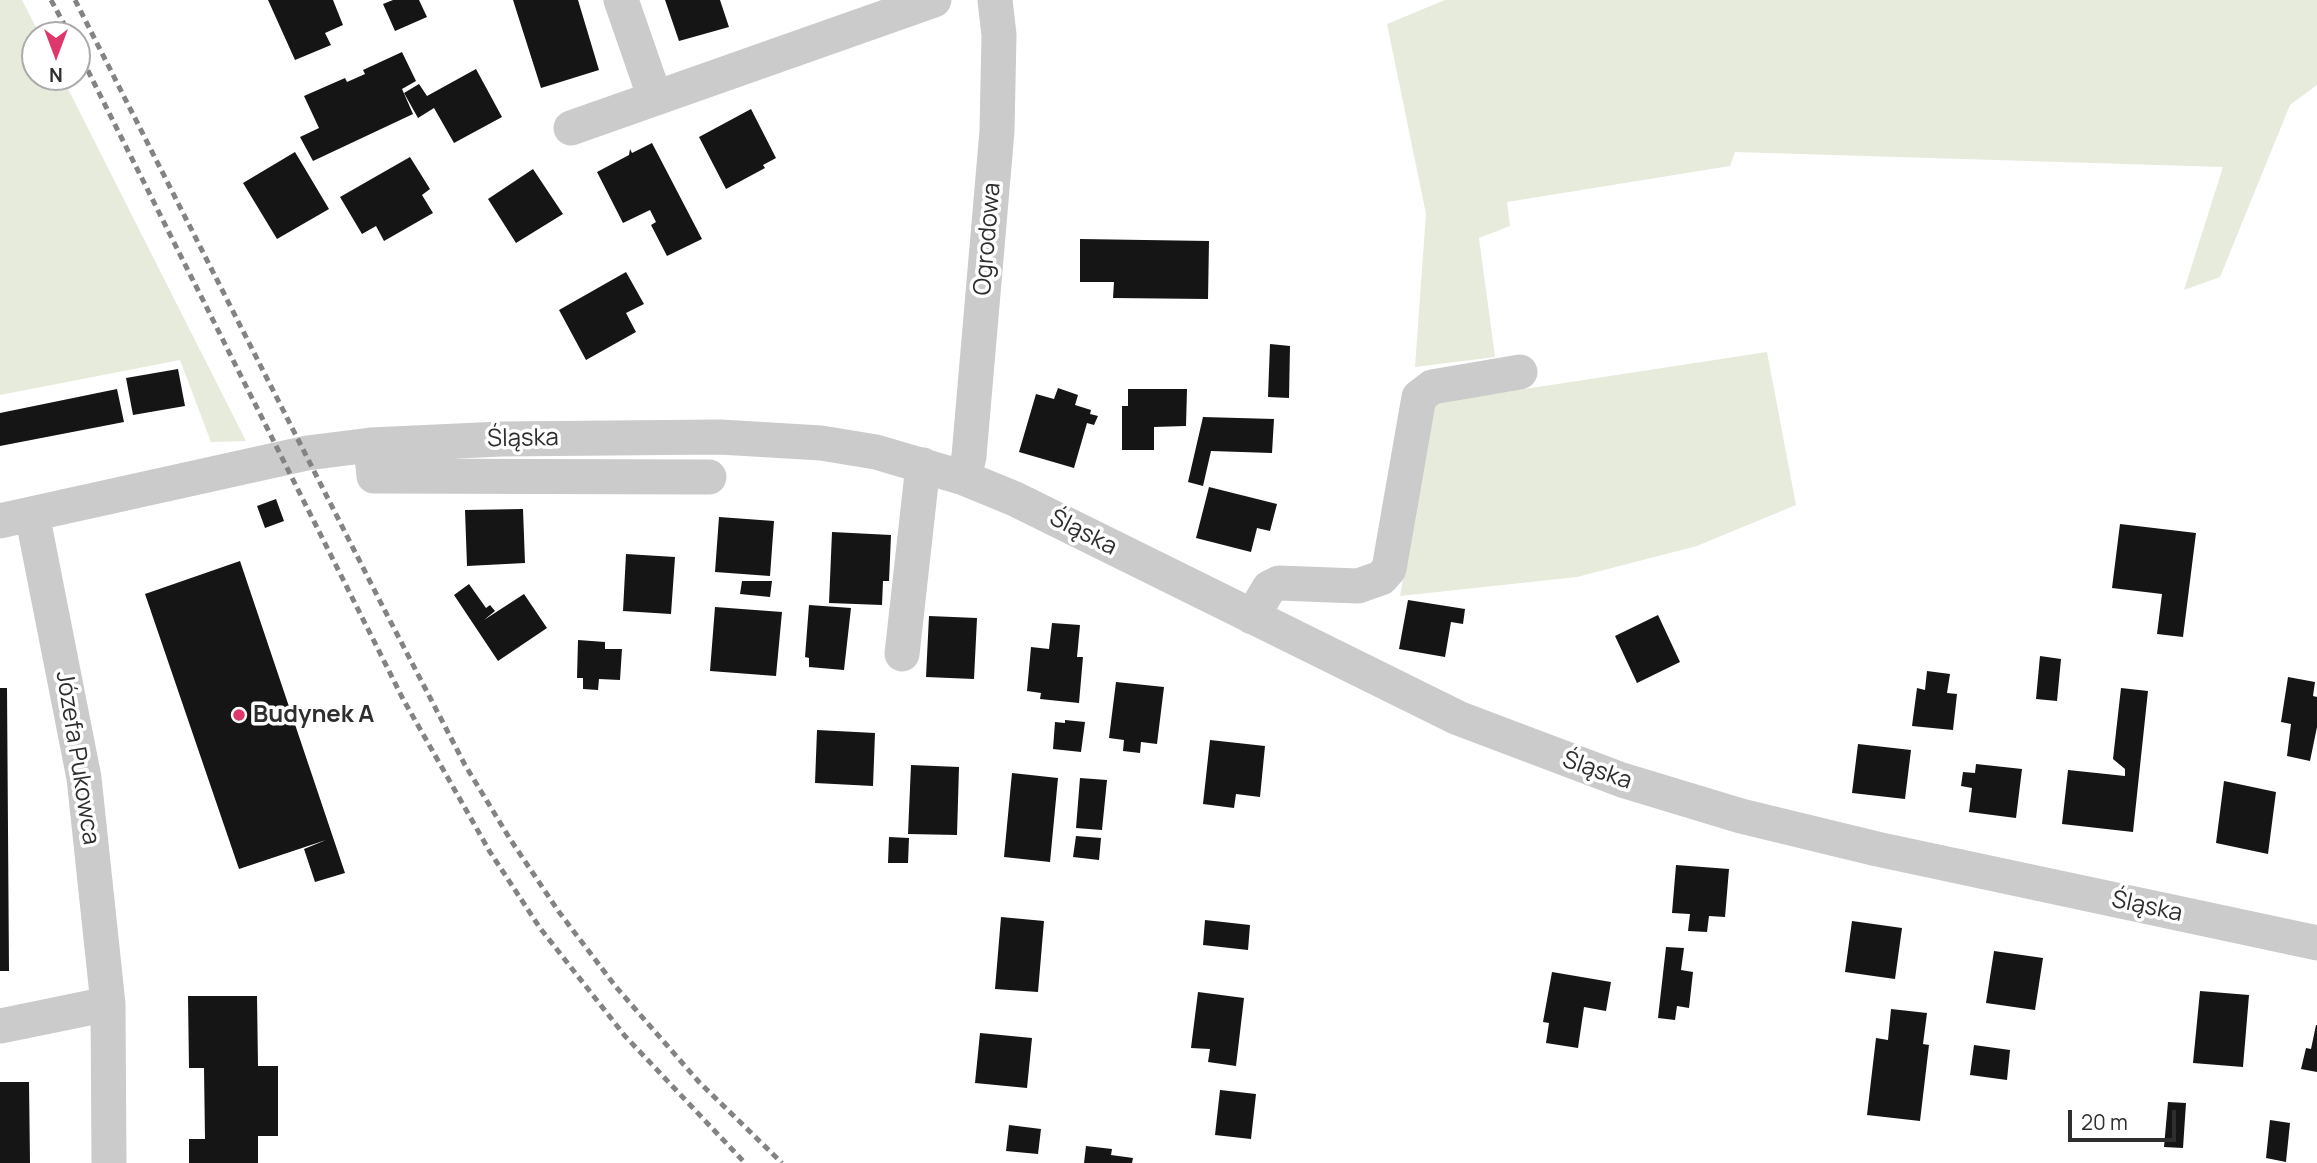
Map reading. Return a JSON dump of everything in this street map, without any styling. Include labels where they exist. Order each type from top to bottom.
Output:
[{"type":"street","points":[[621,0],[655,98]]},
{"type":"street","points":[[571,128],[934,0]]},
{"type":"street","name":"Ogrodowa","points":[[964,478],[969,456],[997,131],[999,46],[995,0]]},
{"type":"street","points":[[1252,617],[1269,587],[1279,583],[1358,586],[1381,578],[1389,569],[1419,397],[1432,387],[1520,372]]},
{"type":"street","name":"Śląska","points":[[16,517],[307,453],[371,445],[501,439],[742,438],[859,449],[964,478],[1458,718],[1660,792],[1877,849],[2317,943]]},
{"type":"street","name":"Śląska","points":[[371,445],[374,476],[709,477]]},
{"type":"street","points":[[902,654],[923,465]]},
{"type":"street","name":"Józefa Pukowca","points":[[16,517],[85,778],[108,1004],[109,1163]]},
{"type":"street","points":[[0,1026],[108,1004]]},
{"type":"shaded area","points":[[0,0],[22,0],[33,21],[21,21],[21,91],[69,91],[246,441],[211,442],[180,360],[0,395]]},
{"type":"shaded area","points":[[1445,0],[2317,0],[2317,85],[2290,105],[2220,277],[2184,290],[2223,167],[1735,152],[1730,166],[1507,202],[1510,226],[1479,238],[1495,357],[1415,367],[1426,214],[1387,24]]},
{"type":"shaded area","points":[[1767,352],[1796,505],[1697,546],[1577,577],[1400,596],[1433,403]]},
{"type":"building","points":[[268,0],[333,0],[343,25],[325,33],[331,45],[295,60]]},
{"type":"building","points":[[393,0],[419,0],[427,17],[395,31],[383,4]]},
{"type":"building","points":[[513,0],[578,0],[599,70],[541,88]]},
{"type":"building","points":[[665,0],[720,0],[729,27],[679,41]]},
{"type":"building","points":[[402,52],[416,81],[402,89],[413,114],[313,161],[300,137],[319,128],[304,96],[345,78],[347,82],[365,74],[363,70]]},
{"type":"building","points":[[476,69],[502,117],[454,143],[434,108],[418,118],[404,93],[419,84],[427,96]]},
{"type":"building","points":[[751,109],[776,158],[763,165],[765,168],[726,189],[699,137]]},
{"type":"building","points":[[652,143],[702,239],[667,256],[651,225],[656,222],[650,210],[623,223],[597,172],[629,155],[630,149],[632,153]]},
{"type":"building","points":[[295,152],[329,209],[277,239],[243,183]]},
{"type":"building","points":[[410,157],[430,189],[422,195],[433,213],[384,241],[376,226],[362,234],[340,197]]},
{"type":"building","points":[[533,169],[563,214],[516,243],[488,199]]},
{"type":"building","points":[[1080,239],[1209,241],[1208,299],[1113,298],[1114,282],[1080,282]]},
{"type":"building","points":[[626,272],[644,304],[626,313],[636,332],[586,360],[559,310]]},
{"type":"building","points":[[1270,344],[1290,346],[1289,398],[1268,397]]},
{"type":"building","points":[[178,369],[185,406],[133,415],[126,378]]},
{"type":"building","points":[[1058,388],[1078,395],[1075,405],[1091,410],[1090,414],[1098,416],[1094,425],[1087,423],[1074,468],[1019,452],[1036,394],[1054,399]]},
{"type":"building","points":[[117,389],[124,422],[0,446],[0,413]]},
{"type":"building","points":[[1128,389],[1187,389],[1186,426],[1154,427],[1154,450],[1122,450],[1122,406],[1128,406]]},
{"type":"building","points":[[1203,417],[1274,419],[1272,453],[1211,451],[1203,486],[1188,482]]},
{"type":"building","points":[[1209,487],[1277,504],[1270,531],[1257,528],[1251,552],[1196,538]]},
{"type":"building","points":[[276,499],[284,521],[265,528],[257,506]]},
{"type":"building","points":[[523,509],[525,563],[467,566],[465,510]]},
{"type":"building","points":[[719,517],[774,521],[770,576],[715,572]]},
{"type":"building","points":[[2120,524],[2196,533],[2183,637],[2157,634],[2162,594],[2112,588]]},
{"type":"building","points":[[832,532],[891,535],[889,581],[883,581],[882,605],[829,603]]},
{"type":"building","points":[[626,554],[675,557],[671,614],[623,611]]},
{"type":"building","name":"Budynek A","points":[[240,561],[345,873],[315,882],[304,849],[326,840],[239,869],[145,594]]},
{"type":"building","points":[[742,581],[772,581],[770,597],[740,594]]},
{"type":"building","points":[[469,584],[486,608],[490,605],[495,611],[484,620],[524,594],[547,628],[498,661],[454,595]]},
{"type":"building","points":[[1408,600],[1465,609],[1463,624],[1451,622],[1445,657],[1399,649]]},
{"type":"building","points":[[809,605],[851,608],[844,670],[809,667],[809,658],[805,657]]},
{"type":"building","points":[[715,607],[782,612],[776,676],[710,671]]},
{"type":"building","points":[[1658,615],[1680,662],[1637,683],[1615,636]]},
{"type":"building","points":[[929,616],[977,618],[974,679],[926,677]]},
{"type":"building","points":[[1052,623],[1080,625],[1077,657],[1083,657],[1079,703],[1040,699],[1041,693],[1027,691],[1031,647],[1049,649]]},
{"type":"building","points":[[578,640],[605,642],[605,649],[622,649],[620,680],[599,679],[598,690],[583,689],[583,678],[577,678]]},
{"type":"building","points":[[2040,656],[2061,659],[2057,701],[2036,699]]},
{"type":"building","points":[[1927,671],[1950,674],[1947,693],[1957,694],[1953,730],[1912,726],[1917,688],[1925,690]]},
{"type":"building","points":[[2288,677],[2315,682],[2313,696],[2317,697],[2317,727],[2310,761],[2287,756],[2291,724],[2281,722]]},
{"type":"building","points":[[1116,682],[1164,687],[1157,744],[1141,742],[1140,753],[1123,751],[1124,740],[1109,738]]},
{"type":"building","points":[[0,688],[7,688],[9,971],[0,971]]},
{"type":"building","points":[[2121,688],[2148,691],[2133,832],[2062,824],[2068,770],[2125,776],[2125,769],[2113,759]]},
{"type":"building","points":[[1065,720],[1085,722],[1081,752],[1053,749],[1055,722],[1065,723]]},
{"type":"building","points":[[817,730],[875,733],[873,786],[815,783]]},
{"type":"building","points":[[1210,740],[1265,746],[1260,797],[1236,794],[1234,808],[1203,804]]},
{"type":"building","points":[[1858,744],[1911,750],[1905,799],[1852,793]]},
{"type":"building","points":[[1976,764],[2022,769],[2016,818],[1969,812],[1972,788],[1961,786],[1963,772],[1975,773]]},
{"type":"building","points":[[911,765],[959,767],[957,835],[908,834]]},
{"type":"building","points":[[1012,773],[1058,778],[1050,862],[1004,857]]},
{"type":"building","points":[[1080,778],[1107,780],[1102,830],[1076,828]]},
{"type":"building","points":[[2224,781],[2276,792],[2268,854],[2216,843]]},
{"type":"building","points":[[1076,836],[1101,838],[1099,860],[1073,857]]},
{"type":"building","points":[[889,837],[909,838],[908,863],[888,863]]},
{"type":"building","points":[[1676,865],[1729,869],[1725,917],[1709,916],[1707,932],[1688,931],[1690,914],[1672,913]]},
{"type":"building","points":[[1001,917],[1044,921],[1038,992],[995,989]]},
{"type":"building","points":[[1205,920],[1250,925],[1248,950],[1203,945]]},
{"type":"building","points":[[1852,921],[1902,928],[1895,979],[1845,972]]},
{"type":"building","points":[[1666,947],[1684,948],[1681,970],[1693,972],[1689,1008],[1677,1006],[1675,1020],[1658,1018]]},
{"type":"building","points":[[1994,951],[2043,958],[2035,1010],[1986,1003]]},
{"type":"building","points":[[1552,972],[1611,982],[1606,1011],[1584,1007],[1578,1048],[1546,1043],[1549,1023],[1543,1022]]},
{"type":"building","points":[[2200,991],[2249,995],[2243,1067],[2193,1063]]},
{"type":"building","points":[[1198,992],[1244,998],[1236,1066],[1208,1062],[1210,1049],[1191,1048]]},
{"type":"building","points":[[188,996],[257,996],[258,1066],[278,1066],[278,1136],[258,1136],[258,1163],[189,1163],[189,1139],[205,1139],[204,1068],[189,1068]]},
{"type":"building","points":[[1891,1009],[1927,1013],[1923,1044],[1929,1045],[1920,1121],[1867,1115],[1876,1038],[1888,1040]]},
{"type":"building","points":[[2316,1025],[2317,1072],[2301,1069],[2306,1048],[2311,1049]]},
{"type":"building","points":[[980,1033],[1032,1038],[1027,1088],[975,1083]]},
{"type":"building","points":[[1974,1045],[2010,1050],[2007,1080],[1970,1075]]},
{"type":"building","points":[[0,1082],[29,1082],[30,1163],[0,1163]]},
{"type":"building","points":[[1220,1090],[1256,1094],[1251,1139],[1215,1135]]},
{"type":"building","points":[[2168,1102],[2186,1103],[2183,1148],[2164,1147]]},
{"type":"building","points":[[2270,1120],[2290,1123],[2286,1162],[2266,1158]]},
{"type":"building","points":[[1009,1125],[1041,1129],[1038,1154],[1006,1151]]},
{"type":"building","points":[[1086,1146],[1112,1149],[1111,1155],[1133,1158],[1132,1163],[1084,1163]]},
{"type":"railway","points":[[51,0],[62,21]]},
{"type":"railway","points":[[75,0],[465,765],[559,912],[616,987],[699,1082],[782,1163]]},
{"type":"railway","points":[[91,77],[403,699],[490,852],[540,928],[625,1036],[745,1163]]},
{"type":"place","name":"Budynek A","points":[[239,715]]}]
